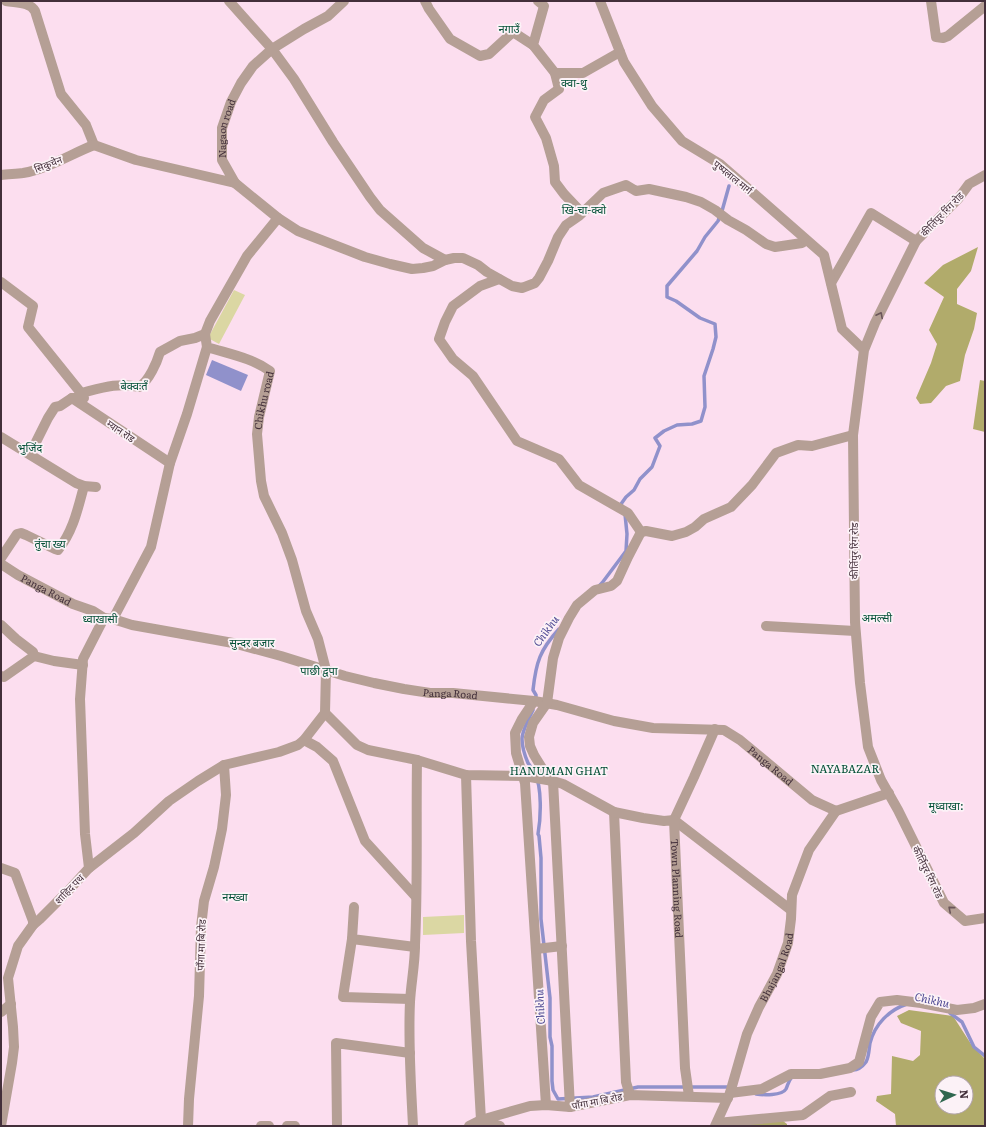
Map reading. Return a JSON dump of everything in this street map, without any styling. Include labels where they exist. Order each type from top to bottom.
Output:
[{"type":"street","points":[[6,1],[27,4],[32,6],[36,11],[61,94],[86,125],[94,145],[136,160],[235,183],[278,218],[298,231],[365,257],[412,269],[433,266],[445,260],[463,258],[512,286],[522,288],[535,283],[539,278],[558,237],[566,225],[579,216],[581,212],[603,193],[626,185],[636,191],[649,189],[686,197],[701,202],[766,244],[775,247],[802,244],[806,240]]},
{"type":"street","points":[[229,1],[272,49],[294,79],[333,142],[380,210],[423,248],[445,260]]},
{"type":"street","name":"Nagaon road","points":[[235,183],[222,160],[222,128],[231,102],[241,83],[253,66],[272,49],[328,16],[344,1]]},
{"type":"street","points":[[424,1],[450,39],[480,56],[489,54],[513,32],[533,45],[555,73],[559,89],[544,100],[535,117],[546,138],[554,166],[555,182],[581,212]]},
{"type":"street","name":"पुष्पलाल मार्ग","points":[[600,1],[624,62],[652,106],[682,141],[720,164],[824,255],[842,330],[864,350]]},
{"type":"street","points":[[931,1],[936,37],[943,38],[948,36],[985,6]]},
{"type":"street","points":[[533,45],[541,4]]},
{"type":"street","points":[[555,73],[583,73],[620,52]]},
{"type":"street","name":"सिकुचेन","points":[[1,175],[24,173],[51,164],[94,145]]},
{"type":"street","name":"कीर्तिपुर रिंग रोड","points":[[985,175],[969,184],[958,199],[916,241],[875,323],[864,350],[853,435],[855,631],[868,747],[881,780],[898,810],[944,903],[965,921],[985,918]]},
{"type":"street","points":[[831,283],[871,213],[916,241]]},
{"type":"street","points":[[207,347],[205,334],[210,321],[247,256],[278,218]]},
{"type":"street","points":[[499,279],[480,286],[453,306],[439,338],[454,360],[474,376],[517,441],[559,459],[579,485],[628,513],[641,532]]},
{"type":"street","points":[[1,282],[33,306],[28,326],[84,398],[72,398],[53,410],[30,454]]},
{"type":"street","points":[[81,393],[112,385],[128,384],[139,387],[143,384],[151,372],[160,352],[180,341],[196,338],[205,334]]},
{"type":"street","name":"शाहिद पथ","points":[[1,1126],[14,1046],[8,978],[18,946],[33,925],[89,868],[85,834],[80,699],[84,660],[94,637],[109,618],[151,547],[170,463],[187,414],[207,347]]},
{"type":"street","name":"Chikhu road","points":[[207,347],[250,360],[261,365],[270,372],[259,417],[257,434],[260,481],[264,496],[282,533],[292,560],[306,611],[318,639],[326,670]]},
{"type":"street","name":"म्यान रोड","points":[[72,398],[170,463]]},
{"type":"street","points":[[641,532],[646,531],[672,536],[686,532],[696,527],[704,519],[731,507],[752,485],[776,453],[798,445],[812,446],[853,435]]},
{"type":"street","points":[[1,437],[59,473],[84,486],[96,487]]},
{"type":"street","points":[[1,558],[17,534],[21,533],[58,550],[67,537],[77,513],[84,486]]},
{"type":"street","points":[[570,1107],[562,946],[548,780],[530,746],[529,736],[542,702],[559,638],[569,618],[577,605],[595,590],[611,586],[618,581],[641,532]]},
{"type":"street","name":"Panga Road","points":[[1,564],[18,575],[73,604],[109,618],[132,625],[232,643],[281,656],[345,676],[430,693],[453,693],[542,702],[614,721],[653,728],[724,730],[740,740],[812,800],[836,811]]},
{"type":"street","points":[[1,625],[33,652],[34,656]]},
{"type":"street","points":[[766,626],[855,631]]},
{"type":"street","points":[[1,676],[4,677],[34,656],[54,661],[83,665]]},
{"type":"street","points":[[89,868],[134,833],[169,801],[198,780],[224,765],[279,752],[298,745],[304,740],[325,713],[326,670]]},
{"type":"street","points":[[542,702],[522,719],[515,733],[516,753],[524,776],[546,1105]]},
{"type":"street","points":[[325,713],[357,745],[368,750],[417,760],[466,775],[524,776],[548,780],[563,784],[614,812],[664,821],[674,820],[791,910]]},
{"type":"street","points":[[674,820],[715,729]]},
{"type":"street","points":[[304,740],[317,747],[333,761],[365,841],[416,897]]},
{"type":"street","points":[[413,1126],[410,1053],[410,999],[415,947],[417,760]]},
{"type":"street","name":"पाँगा मा बि रोड","points":[[188,1126],[189,1099],[199,996],[201,927],[204,901],[214,867],[222,829],[226,795],[224,765]]},
{"type":"street","points":[[466,775],[471,941],[481,1120],[500,1126]]},
{"type":"street","points":[[836,811],[889,793]]},
{"type":"street","name":"Bhajangal Road","points":[[716,1124],[729,1095],[748,1034],[759,1007],[777,974],[788,943],[792,895],[809,850],[836,811]]},
{"type":"street","points":[[614,812],[626,1082],[630,1095]]},
{"type":"street","name":"Town Planning Road","points":[[674,820],[685,1068],[689,1096]]},
{"type":"street","points":[[1,868],[15,873],[33,921],[33,925]]},
{"type":"street","points":[[354,907],[352,940],[343,997],[410,999]]},
{"type":"street","points":[[352,940],[415,947]]},
{"type":"street","points":[[536,949],[562,946]]},
{"type":"street","name":"पाँगा मा बि रोड","points":[[469,1126],[481,1120],[530,1106],[546,1105],[570,1107],[630,1095],[729,1095],[762,1089],[791,1074],[820,1074],[850,1068],[859,1062],[872,1017],[880,1002],[897,1000],[957,1010],[974,1008],[985,1004]]},
{"type":"street","points":[[1,1012],[10,1004]]},
{"type":"street","points":[[337,1126],[336,1043],[410,1053]]},
{"type":"street","points":[[716,1124],[803,1115],[830,1096],[851,1092]]},
{"type":"street","points":[[261,1126],[269,1126]]},
{"type":"street","points":[[287,1126],[295,1126]]},
{"type":"shaded area","points":[[978,247],[971,271],[957,289],[957,304],[977,313],[974,329],[965,355],[960,381],[946,386],[931,403],[920,404],[916,398],[931,363],[937,344],[929,330],[944,297],[924,283],[943,265]]},
{"type":"shaded area","points":[[234,290],[245,295],[219,344],[208,338]]},
{"type":"shaded area","points":[[980,380],[985,381],[985,432],[973,429]]},
{"type":"shaded area","points":[[464,915],[464,933],[423,935],[423,917]]},
{"type":"shaded area","points":[[909,1010],[953,1016],[971,1044],[985,1059],[985,1126],[896,1126],[895,1114],[876,1101],[877,1096],[891,1094],[892,1056],[913,1061],[920,1055],[921,1031],[901,1023],[897,1016]]},
{"type":"shaded area","points":[[783,1121],[787,1124],[787,1126],[743,1126],[751,1124]]},
{"type":"water","points":[[212,360],[248,375],[241,391],[206,375]]},
{"type":"waterway","points":[[622,506],[621,504],[626,497],[634,490],[640,479],[652,467],[660,446],[655,438],[664,431],[677,425],[692,424],[701,421],[705,407],[704,376],[716,337],[715,324],[700,318],[676,301],[667,297],[667,286],[697,251],[705,237],[718,221],[729,186]]},
{"type":"waterway","name":"Chikhu","points":[[600,585],[626,551],[627,534],[625,514]]},
{"type":"waterway","name":"Chikhu","points":[[536,701],[536,695],[533,690],[540,657],[547,643],[559,629]]},
{"type":"waterway","name":"Chikhu","points":[[533,710],[524,728],[522,742],[528,763],[537,779],[540,794],[540,819],[538,834],[541,858],[541,919],[550,998],[550,1037],[552,1046],[553,1090],[558,1099],[593,1097],[638,1087],[731,1087]]},
{"type":"waterway","name":"Chikhu","points":[[853,1070],[860,1068],[866,1062],[872,1036],[879,1024],[894,1010],[907,1004]]},
{"type":"waterway","name":"Chikhu","points":[[950,1013],[962,1022],[974,1047],[985,1056]]},
{"type":"waterway","name":"Chikhu","points":[[756,1094],[763,1095],[781,1093],[786,1089],[792,1077]]},
{"type":"district","name":"नगाउँ","points":[[509,29]]},
{"type":"district","name":"क्वा-थु","points":[[574,83]]},
{"type":"district","name":"खि-चा-क्वो","points":[[584,210]]},
{"type":"district","name":"बेक्वःतँ","points":[[134,386]]},
{"type":"district","name":"भुजिंद","points":[[30,448]]},
{"type":"district","name":"तुंचा ख्य","points":[[50,544]]},
{"type":"district","name":"अमल्सी","points":[[877,618]]},
{"type":"district","name":"ध्वाखासी","points":[[100,619]]},
{"type":"district","name":"सुन्दर बजार","points":[[252,643]]},
{"type":"district","name":"पाछी द्वपा","points":[[319,671]]},
{"type":"district","name":"NAYABAZAR","points":[[845,769]]},
{"type":"district","name":"HANUMAN GHAT","points":[[559,771]]},
{"type":"district","name":"मूध्वाखा:","points":[[946,806]]},
{"type":"district","name":"नम्ख्वा","points":[[235,897]]}]
